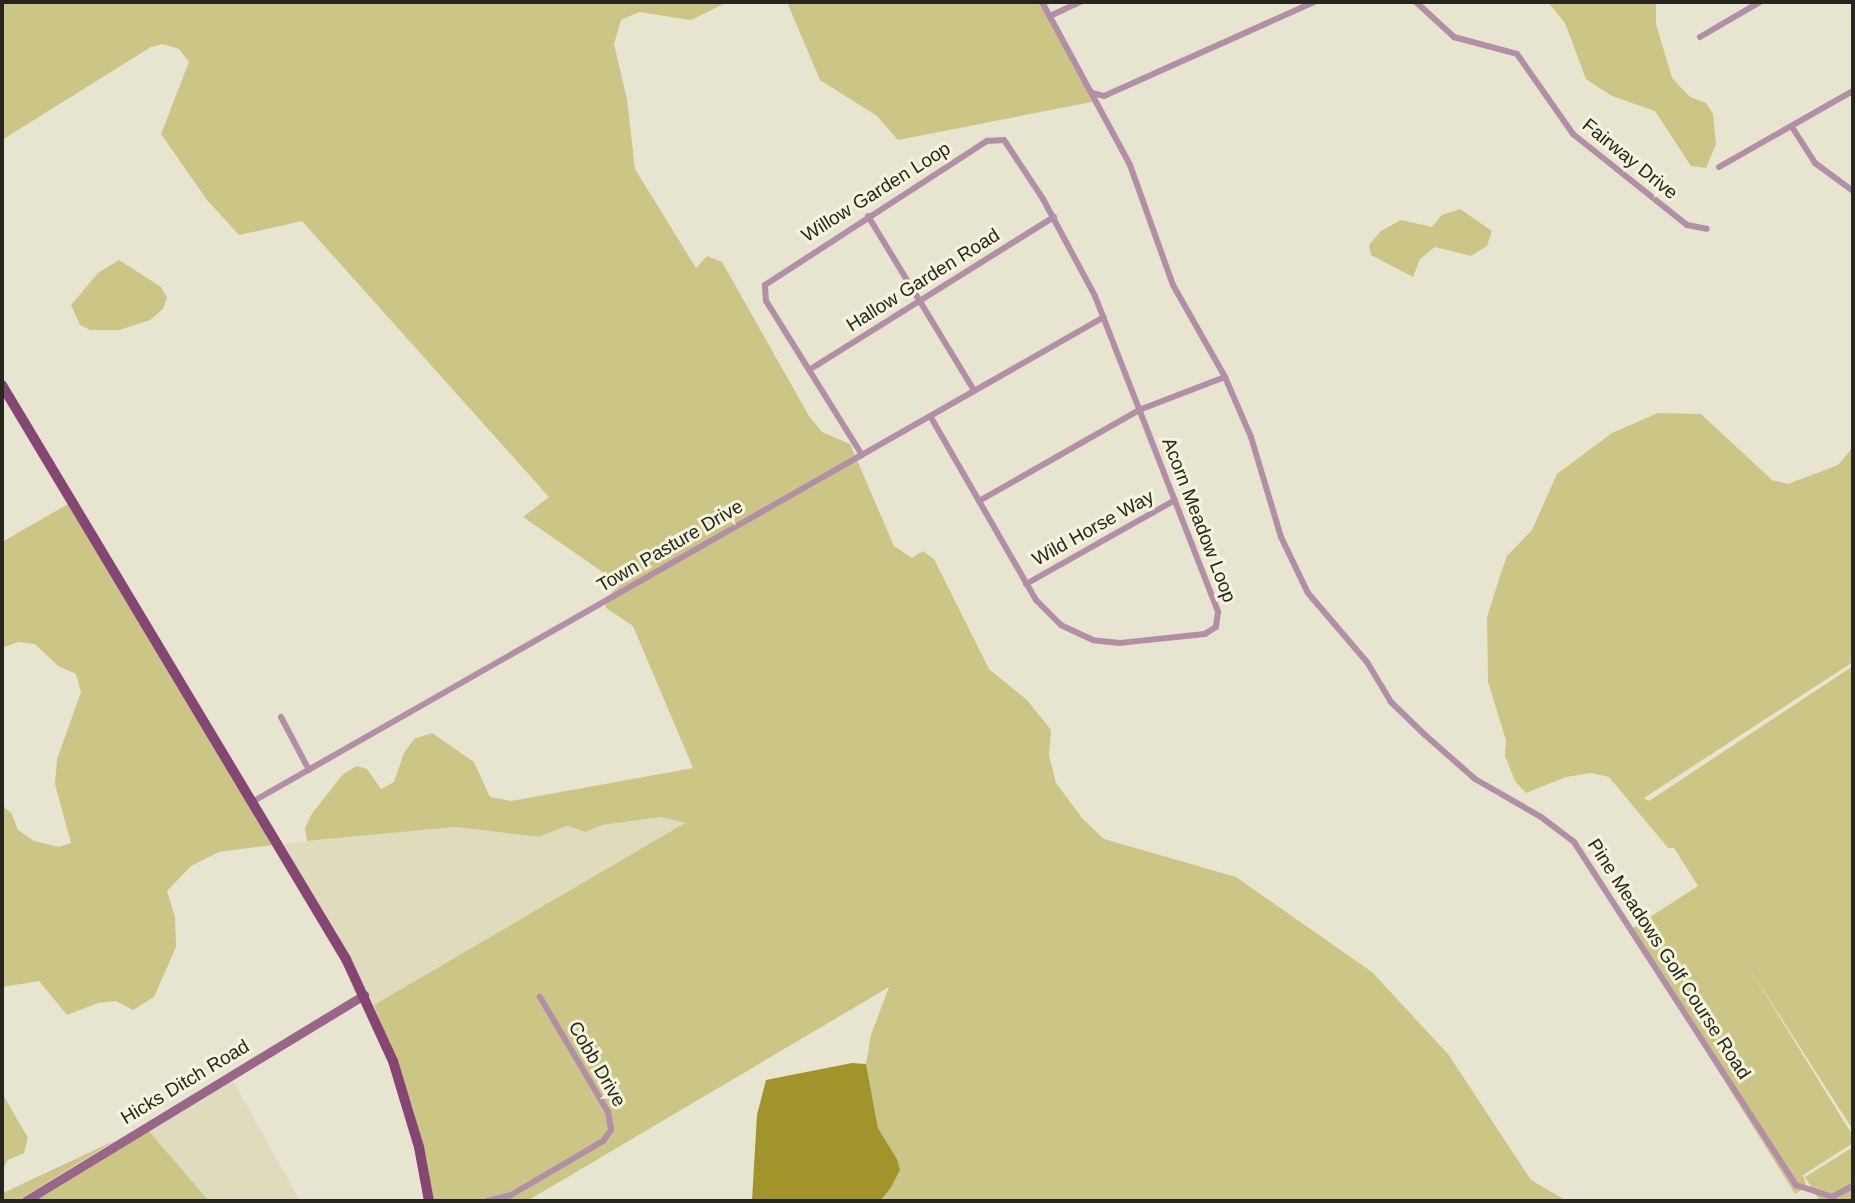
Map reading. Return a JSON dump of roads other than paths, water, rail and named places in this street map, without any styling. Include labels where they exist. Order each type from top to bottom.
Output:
[{"type":"main road","points":[[2,385],[252,802],[364,995],[409,1110],[429,1201]]},
{"type":"street","name":"Pine Meadows Golf Course Road","points":[[1042,2],[1138,182],[1173,285],[1225,377],[1251,438],[1281,537],[1308,593],[1409,720],[1475,779],[1541,817],[1574,842],[1796,1185],[1832,1197],[1853,1186]]},
{"type":"street","points":[[1050,16],[1080,2]]},
{"type":"street","points":[[1092,93],[1104,96],[1314,2]]},
{"type":"street","name":"Fairway Drive","points":[[1416,2],[1454,37],[1499,45],[1517,54],[1573,135],[1687,225],[1707,229]]},
{"type":"street","points":[[1700,37],[1760,2]]},
{"type":"street","points":[[1719,167],[1853,91]]},
{"type":"street","points":[[1792,127],[1815,163],[1853,191]]},
{"type":"street","name":"Willow Garden Loop","points":[[862,455],[765,298],[765,285],[868,216],[998,139],[1010,145],[1054,217],[1104,317]]},
{"type":"street","points":[[868,216],[974,390]]},
{"type":"street","name":"Hallow Garden Road","points":[[809,370],[1054,217]]},
{"type":"street","name":"Town Pasture Drive","points":[[252,802],[1104,317]]},
{"type":"street","name":"Acorn Meadow Loop","points":[[930,416],[1026,584],[1054,620],[1093,640],[1120,643],[1210,632],[1219,614],[1104,317]]},
{"type":"street","points":[[979,501],[1139,410],[1225,377]]},
{"type":"street","name":"Wild Horse Way","points":[[1026,584],[1175,500]]},
{"type":"street","points":[[281,717],[309,769]]},
{"type":"street","name":"Hicks Ditch Road","points":[[25,1201],[364,995]]},
{"type":"street","name":"Cobb Drive","points":[[487,1201],[511,1195],[603,1141],[611,1130],[608,1112],[540,997]]}]
